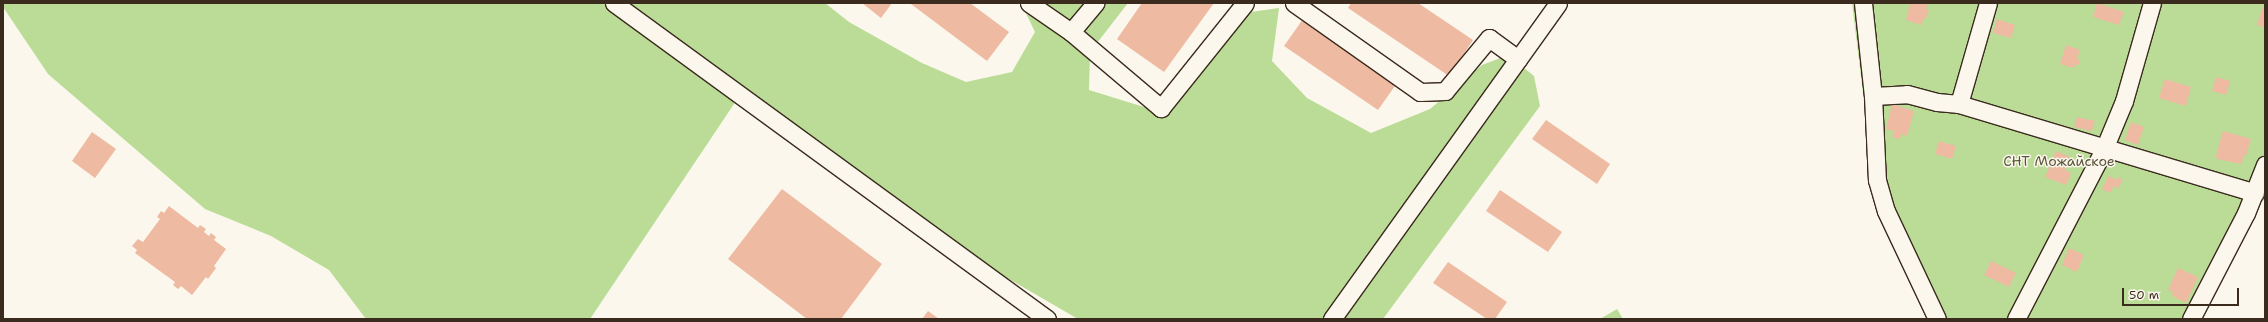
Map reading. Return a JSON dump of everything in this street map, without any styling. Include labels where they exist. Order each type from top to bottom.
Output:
[{"type":"street","points":[[614,3],[1047,319]]},
{"type":"street","points":[[1029,3],[1071,32],[1161,108],[1244,3]]},
{"type":"street","points":[[1071,32],[1095,3]]},
{"type":"street","points":[[1294,3],[1420,92],[1445,91],[1489,38],[1518,59]]},
{"type":"street","points":[[1332,319],[1558,3]]},
{"type":"street","points":[[1863,3],[1873,96],[1877,180],[1886,211],[1937,319]]},
{"type":"street","points":[[1959,104],[1988,3]]},
{"type":"street","points":[[2016,319],[2104,149],[2124,101],[2152,3]]},
{"type":"street","points":[[1873,96],[1907,94],[1938,102],[1959,104],[2104,149],[2255,193]]},
{"type":"street","points":[[2191,319],[2255,193],[2265,165]]},
{"type":"green space","points":[[3,3],[825,3],[849,22],[922,63],[966,82],[1012,72],[1035,32],[1021,3],[1128,3],[1090,52],[1089,90],[1144,107],[1164,97],[1210,42],[1251,12],[1279,8],[1272,61],[1307,98],[1371,133],[1430,109],[1482,65],[1508,55],[1534,76],[1540,106],[1383,319],[1078,319],[961,251],[740,95],[590,319],[366,319],[329,270],[271,236],[205,209],[48,74],[3,7]]},
{"type":"green space","name":"СНТ Можайское","points":[[1852,3],[2265,3],[2265,191],[2259,208],[2201,319],[1930,319],[1877,209]]},
{"type":"green space","points":[[1617,309],[1623,319],[1600,319]]},
{"type":"building","points":[[862,3],[892,3],[881,18]]},
{"type":"building","points":[[970,3],[1009,32],[987,61],[911,4]]},
{"type":"building","points":[[1142,3],[1214,3],[1164,72],[1117,39]]},
{"type":"building","points":[[1351,3],[1418,3],[1473,40],[1449,76],[1348,8]]},
{"type":"building","points":[[1910,3],[1928,3],[1926,9],[1929,10],[1926,19],[1924,18],[1921,25],[1906,20]]},
{"type":"building","points":[[2097,3],[2124,12],[2119,25],[2093,17]]},
{"type":"building","points":[[2263,6],[2265,6],[2263,27],[2257,25]]},
{"type":"building","points":[[1303,19],[1397,83],[1378,110],[1284,46]]},
{"type":"building","points":[[1997,19],[2015,25],[2011,38],[1993,33]]},
{"type":"building","points":[[2066,45],[2080,50],[2077,59],[2080,60],[2079,65],[2076,64],[2074,68],[2060,64]]},
{"type":"building","points":[[2216,77],[2230,81],[2226,95],[2212,91]]},
{"type":"building","points":[[2165,79],[2191,87],[2186,106],[2159,98]]},
{"type":"building","points":[[1892,104],[1914,111],[1907,136],[1902,134],[1900,139],[1892,137],[1894,131],[1886,129]]},
{"type":"building","points":[[2077,117],[2095,121],[2092,131],[2074,127]]},
{"type":"building","points":[[1546,120],[1610,164],[1597,184],[1532,139]]},
{"type":"building","points":[[2131,122],[2144,127],[2138,145],[2125,140]]},
{"type":"building","points":[[2223,131],[2251,139],[2246,156],[2244,155],[2241,164],[2217,159],[2216,156]]},
{"type":"building","points":[[92,132],[116,149],[95,178],[72,161]]},
{"type":"building","points":[[1939,141],[1956,146],[1952,159],[1935,154]]},
{"type":"building","points":[[2056,151],[2070,157],[2065,170],[2071,173],[2066,185],[2045,177]]},
{"type":"building","points":[[2109,176],[2117,180],[2118,177],[2123,180],[2118,188],[2114,186],[2110,193],[2102,189]]},
{"type":"building","points":[[782,189],[882,264],[841,319],[807,319],[728,259]]},
{"type":"building","points":[[1500,190],[1562,232],[1548,252],[1486,211]]},
{"type":"building","points":[[169,206],[198,228],[200,225],[206,229],[204,232],[209,236],[211,233],[216,237],[214,240],[226,249],[214,266],[216,268],[208,279],[206,277],[192,295],[181,286],[178,289],[173,285],[175,282],[135,253],[137,250],[132,246],[138,239],[143,242],[160,219],[157,217],[161,211],[164,213]]},
{"type":"building","points":[[2069,248],[2084,255],[2077,272],[2062,265]]},
{"type":"building","points":[[1991,261],[2016,273],[2009,287],[1984,275]]},
{"type":"building","points":[[1448,262],[1507,302],[1495,319],[1487,319],[1433,283]]},
{"type":"building","points":[[2178,268],[2198,277],[2186,303],[2172,296],[2173,292],[2168,290]]},
{"type":"building","points":[[928,311],[939,319],[922,319]]}]
